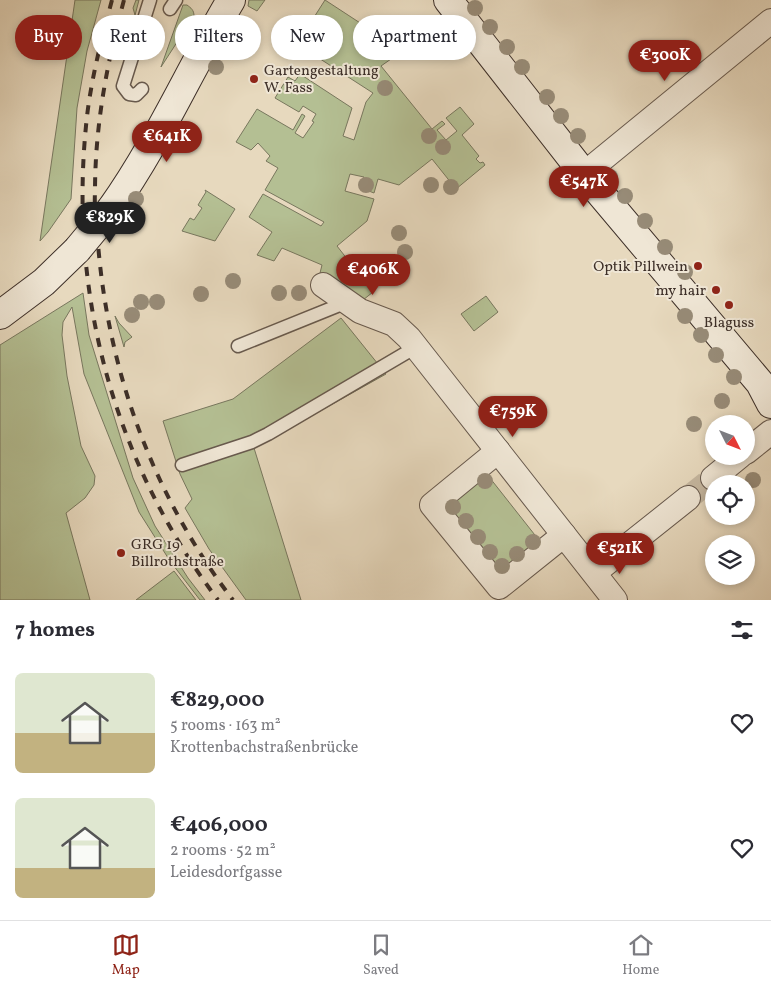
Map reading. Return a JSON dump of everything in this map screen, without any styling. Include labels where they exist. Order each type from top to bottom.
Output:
[{"type":"street","points":[[0,315],[44,282],[77,250],[111,209],[132,180],[152,146],[231,0]]},
{"type":"street","points":[[448,0],[584,174],[767,388]]},
{"type":"street","points":[[584,174],[771,21]]},
{"type":"street","points":[[323,285],[369,315],[394,324],[416,347],[595,572],[615,600]]},
{"type":"street","points":[[755,445],[771,432]]},
{"type":"street","points":[[498,451],[432,505],[499,588],[564,535]]},
{"type":"street","points":[[717,475],[729,465]]},
{"type":"street","points":[[595,572],[688,498]]},
{"type":"lane","points":[[142,88],[136,95],[129,94],[123,86],[150,0]]},
{"type":"lane","points":[[238,346],[347,302]]},
{"type":"lane","points":[[182,465],[252,442],[268,434],[416,347]]},
{"type":"green space","points":[[75,0],[101,0],[97,15],[92,15],[92,33],[77,108],[71,199],[40,241],[66,60],[82,60],[82,15],[73,15]]},
{"type":"green space","points":[[136,0],[139,0],[135,15],[133,8]]},
{"type":"green space","points":[[249,0],[265,0],[257,11],[248,6]]},
{"type":"green space","points":[[325,0],[353,18],[353,60],[390,60],[381,66],[432,129],[442,121],[445,124],[437,130],[446,140],[457,131],[446,118],[460,107],[474,124],[462,135],[479,156],[476,159],[485,165],[456,189],[432,159],[399,185],[378,179],[374,193],[361,188],[364,177],[350,174],[345,191],[374,199],[367,221],[337,246],[373,292],[363,300],[346,295],[320,273],[322,265],[282,248],[274,261],[257,255],[272,232],[249,217],[263,194],[321,226],[324,222],[265,190],[278,168],[266,161],[270,156],[258,143],[251,150],[236,142],[257,109],[293,130],[302,114],[305,116],[295,133],[303,138],[314,122],[312,121],[316,114],[303,106],[299,112],[275,98],[288,77],[295,81],[300,74],[352,108],[343,136],[354,140],[366,102],[373,93],[322,60],[343,60],[343,15],[315,15]]},
{"type":"green space","points":[[183,5],[187,5],[191,8],[194,15],[179,15]]},
{"type":"green space","points":[[175,28],[175,45],[161,67]]},
{"type":"green space","points":[[205,190],[235,209],[215,241],[182,231],[190,218],[194,220],[202,208],[198,205],[206,192]]},
{"type":"green space","points":[[83,293],[89,335],[133,478],[155,526],[188,578],[205,600],[200,600],[170,561],[139,512],[84,374],[72,307],[63,322],[62,335],[67,376],[81,446],[95,476],[94,485],[85,498],[66,513],[90,600],[0,600],[0,345]]},
{"type":"green space","points":[[486,296],[498,312],[474,331],[461,314]]},
{"type":"green space","points":[[115,316],[132,337],[125,342],[124,347]]},
{"type":"green space","points":[[341,318],[386,374],[254,448],[301,600],[246,600],[209,549],[185,508],[192,499],[180,474],[163,421],[233,399]]},
{"type":"green space","points":[[486,473],[542,544],[502,575],[445,504]]},
{"type":"green space","points":[[174,571],[196,600],[136,600]]},
{"type":"tunnel","points":[[688,498],[705,484]]},
{"type":"railway","points":[[112,0],[93,78],[86,126],[83,190],[85,253],[93,315],[107,376],[126,435],[152,492],[182,547],[218,600]]},
{"type":"railway","points":[[124,0],[103,94],[97,142],[95,215],[105,302],[114,348],[126,393],[160,480],[181,521],[206,562],[233,600]]},
{"type":"place","name":"Gartengestaltung W. Fass","points":[[254,79]]},
{"type":"place","name":"Optik Pillwein","points":[[698,266]]},
{"type":"place","name":"my hair","points":[[716,290]]},
{"type":"place","name":"Blaguss","points":[[729,305]]},
{"type":"place","name":"GRG 19 Billrothstraße","points":[[121,553]]}]
